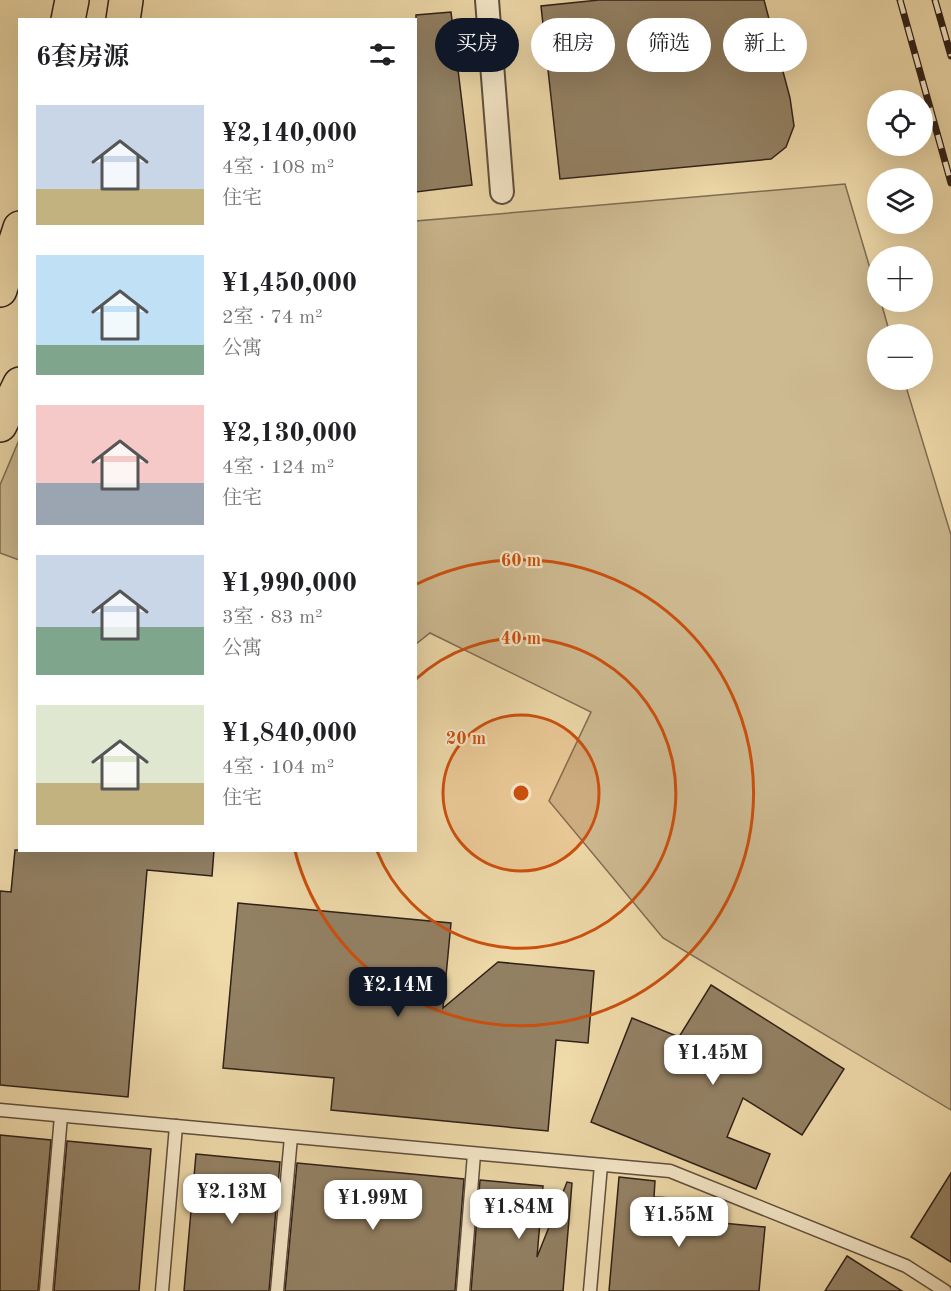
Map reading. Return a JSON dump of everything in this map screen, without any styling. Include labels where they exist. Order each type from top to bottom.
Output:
[{"type":"main road","points":[[68,18],[72,0]]},
{"type":"main road","points":[[123,18],[126,0]]},
{"type":"main road","points":[[0,290],[18,234]]},
{"type":"main road","points":[[0,426],[18,388]]},
{"type":"street","points":[[487,0],[502,192]]},
{"type":"lane","points":[[0,1110],[670,1172],[906,1266],[945,1291]]},
{"type":"lane","points":[[45,1291],[61,1116]]},
{"type":"lane","points":[[162,1291],[176,1126]]},
{"type":"lane","points":[[278,1291],[291,1137]]},
{"type":"lane","points":[[463,1291],[474,1154]]},
{"type":"lane","points":[[590,1291],[601,1165]]},
{"type":"shaded area","points":[[845,184],[867,258],[867,312],[884,312],[887,324],[867,324],[867,390],[907,390],[951,535],[951,1110],[663,938],[549,801],[591,712],[430,633],[417,643],[417,221]]},
{"type":"shaded area","points":[[18,442],[18,560],[0,553],[0,485]]},
{"type":"building","points":[[599,0],[764,0],[769,18],[723,18],[723,72],[783,72],[794,126],[786,147],[771,159],[560,179],[548,72],[615,72],[615,18],[542,18],[541,6]]},
{"type":"building","points":[[451,12],[452,18],[435,18],[435,72],[458,72],[472,185],[417,192],[416,15]]},
{"type":"building","points":[[15,850],[18,852],[214,852],[212,876],[147,870],[128,1097],[0,1085],[0,891],[11,892]]},
{"type":"building","points":[[238,903],[451,923],[443,1008],[498,962],[594,971],[588,1043],[556,1040],[548,1131],[331,1110],[334,1078],[223,1068]]},
{"type":"building","points":[[711,985],[844,1069],[802,1135],[743,1098],[727,1137],[770,1154],[756,1189],[591,1122],[632,1018],[679,1037]]},
{"type":"building","points":[[0,1135],[51,1140],[38,1291],[0,1291]]},
{"type":"building","points":[[67,1141],[151,1149],[139,1291],[54,1291]]},
{"type":"building","points":[[196,1154],[280,1162],[269,1291],[184,1291]]},
{"type":"building","points":[[297,1163],[464,1179],[455,1291],[285,1291]]},
{"type":"building","points":[[951,1173],[951,1262],[911,1237]]},
{"type":"building","points":[[619,1177],[655,1181],[654,1197],[672,1198],[670,1218],[765,1227],[759,1291],[609,1291]]},
{"type":"building","points":[[480,1180],[543,1186],[537,1257],[567,1182],[572,1183],[563,1291],[471,1291]]},
{"type":"building","points":[[847,1256],[902,1291],[825,1291]]},
{"type":"railway","points":[[900,0],[951,183]]},
{"type":"railway","points":[[935,0],[951,56]]}]
